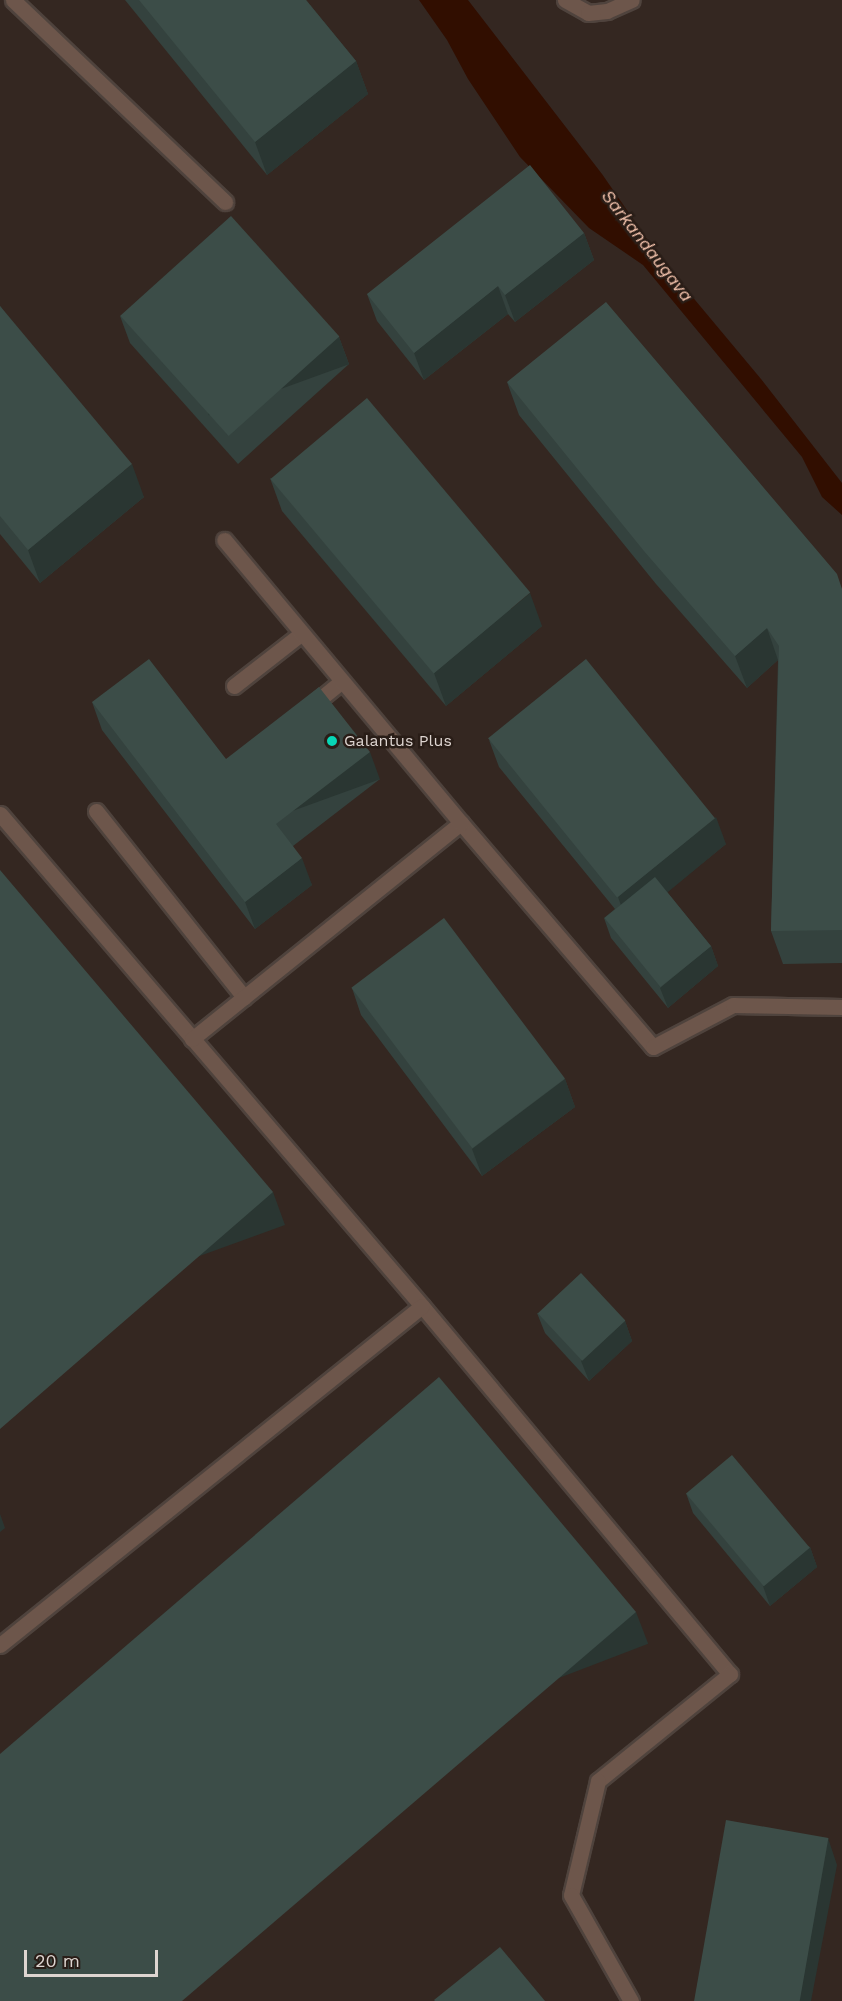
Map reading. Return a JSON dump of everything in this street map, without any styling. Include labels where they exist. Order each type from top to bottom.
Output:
[{"type":"lane","points":[[13,0],[225,202]]},
{"type":"lane","points":[[565,0],[588,13],[607,11],[632,0]]},
{"type":"lane","points":[[224,540],[461,823],[653,1047],[733,1005],[842,1007]]},
{"type":"lane","points":[[234,686],[302,633]]},
{"type":"lane","points":[[310,707],[342,681]]},
{"type":"lane","points":[[96,811],[244,997]]},
{"type":"lane","points":[[0,814],[422,1306],[730,1674],[598,1781],[571,1895],[632,2001]]},
{"type":"lane","points":[[192,1039],[461,823]]},
{"type":"lane","points":[[0,1646],[422,1306]]},
{"type":"water","name":"Sarkandaugava","points":[[419,0],[468,0],[602,174],[660,258],[761,379],[842,483],[842,515],[822,497],[802,457],[643,265],[589,228],[520,157],[468,79],[447,40]]},
{"type":"building","points":[[139,0],[306,0],[356,61],[255,142]]},
{"type":"building","points":[[530,165],[584,233],[505,295],[498,286],[414,353],[367,294]]},
{"type":"building","points":[[231,216],[339,336],[229,436],[120,316]]},
{"type":"building","points":[[606,302],[837,574],[842,589],[842,930],[771,931],[779,646],[767,628],[735,656],[644,551],[507,382]]},
{"type":"building","points":[[0,306],[132,464],[28,550],[0,516]]},
{"type":"building","points":[[367,398],[530,593],[434,674],[270,479]]},
{"type":"building","points":[[149,659],[226,759],[319,687],[370,752],[276,824],[302,858],[245,902],[92,702]]},
{"type":"building","points":[[586,659],[715,818],[617,898],[488,738]]},
{"type":"building","points":[[0,870],[273,1192],[0,1429]]},
{"type":"building","points":[[655,877],[711,946],[660,987],[604,918]]},
{"type":"building","points":[[444,918],[565,1079],[472,1148],[351,988]]},
{"type":"building","points":[[581,1273],[625,1321],[582,1361],[538,1313]]},
{"type":"building","points":[[439,1377],[636,1612],[182,2001],[0,2001],[0,1754]]},
{"type":"building","points":[[732,1455],[810,1548],[764,1586],[686,1494]]},
{"type":"building","points":[[726,1820],[828,1838],[800,2001],[694,2001]]},
{"type":"building","points":[[500,1947],[545,2001],[434,2000]]},
{"type":"place","name":"Galantus Plus","points":[[332,741]]}]
